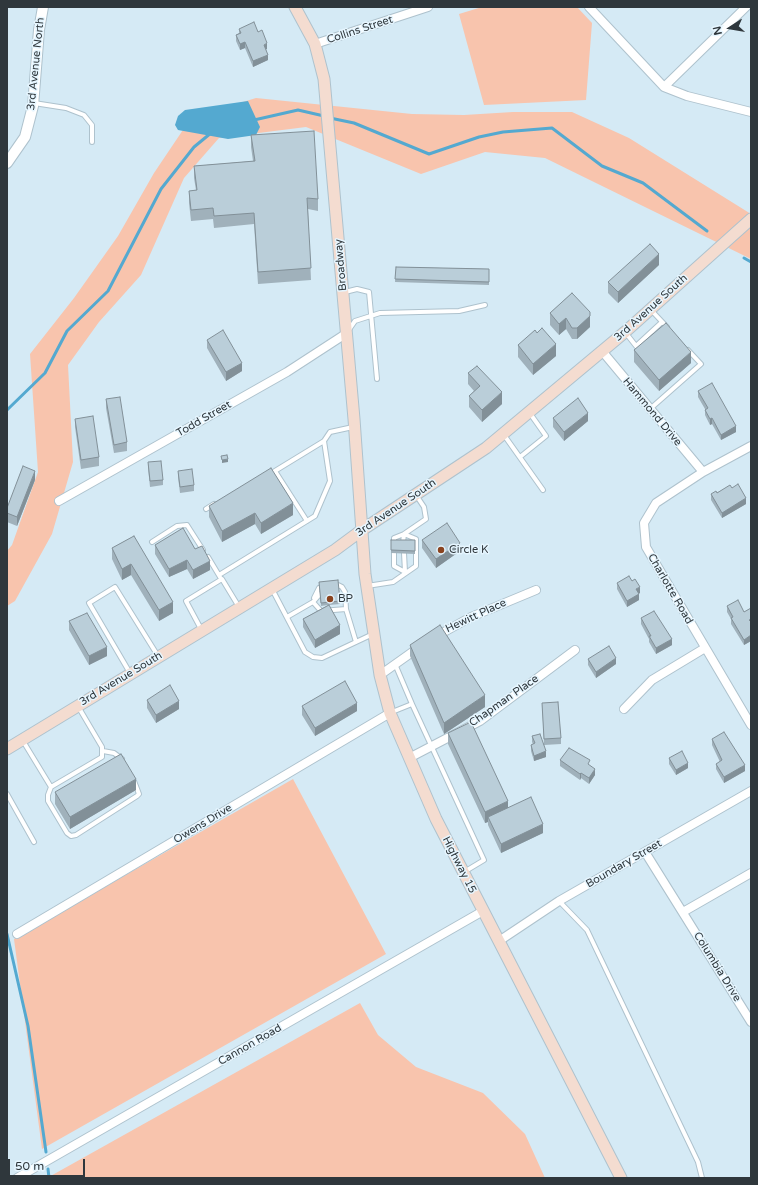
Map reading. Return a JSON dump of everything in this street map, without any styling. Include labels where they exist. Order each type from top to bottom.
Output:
[{"type":"main road","name":"Broadway","points":[[295,7],[315,44],[324,79],[355,427],[362,530]]},
{"type":"main road","name":"3rd Avenue South","points":[[7,749],[335,550],[362,530],[486,448],[625,332],[751,219]]},
{"type":"main road","name":"Highway 15","points":[[362,530],[367,586],[380,675],[390,713],[436,819],[621,1178]]},
{"type":"street","name":"3rd Avenue North","points":[[7,163],[25,137],[33,103],[39,30],[43,7]]},
{"type":"street","name":"Collins Street","points":[[315,44],[428,7]]},
{"type":"street","points":[[589,7],[664,87],[687,96],[751,112]]},
{"type":"street","points":[[664,87],[746,7]]},
{"type":"street","name":"Todd Street","points":[[60,501],[287,372],[347,333]]},
{"type":"street","name":"Hammond Drive","points":[[602,351],[703,472]]},
{"type":"street","name":"Charlotte Road","points":[[751,446],[703,472],[656,503],[644,523],[646,547],[751,726]]},
{"type":"street","name":"Hewitt Place","points":[[380,675],[446,630],[470,617],[536,590]]},
{"type":"street","points":[[624,709],[652,680],[705,648]]},
{"type":"street","name":"Chapman Place","points":[[409,758],[480,721],[575,650]]},
{"type":"street","name":"Owens Drive","points":[[17,934],[390,713]]},
{"type":"street","name":"Boundary Street","points":[[499,941],[560,902],[751,791]]},
{"type":"street","name":"Columbia Drive","points":[[645,852],[751,1022]]},
{"type":"street","points":[[683,912],[751,873]]},
{"type":"street","name":"Cannon Road","points":[[17,1178],[483,911]]},
{"type":"lane","points":[[33,103],[66,108],[84,115],[92,125],[92,142]]},
{"type":"lane","points":[[343,292],[357,289],[369,292],[370,316],[377,379]]},
{"type":"lane","points":[[347,333],[355,321],[380,313],[459,311],[485,305]]},
{"type":"lane","points":[[650,309],[672,332]]},
{"type":"lane","points":[[625,332],[636,346],[662,322]]},
{"type":"lane","points":[[650,409],[701,364],[686,348]]},
{"type":"lane","points":[[520,457],[546,436],[529,412]]},
{"type":"lane","points":[[264,478],[324,441],[330,432],[355,427]]},
{"type":"lane","points":[[503,434],[543,490]]},
{"type":"lane","points":[[203,631],[186,601],[220,577],[315,516],[330,481],[324,441]]},
{"type":"lane","points":[[275,470],[306,521]]},
{"type":"lane","points":[[394,543],[394,538],[404,534],[426,520],[424,507],[415,495]]},
{"type":"lane","points":[[206,509],[219,501]]},
{"type":"lane","points":[[152,542],[177,526],[187,525],[240,608]]},
{"type":"lane","points":[[403,543],[404,534]]},
{"type":"lane","points":[[367,586],[393,582],[405,572],[416,566],[416,539],[404,534]]},
{"type":"lane","points":[[394,553],[394,566],[405,572]]},
{"type":"lane","points":[[404,553],[405,572]]},
{"type":"lane","points":[[338,585],[342,587],[345,592],[346,609],[356,642]]},
{"type":"lane","points":[[130,674],[89,602],[115,587],[159,657]]},
{"type":"lane","points":[[313,602],[319,588]]},
{"type":"lane","points":[[271,589],[305,652],[313,657],[322,658],[374,634]]},
{"type":"lane","points":[[339,592],[345,592]]},
{"type":"lane","points":[[286,617],[313,602],[320,594]]},
{"type":"lane","points":[[313,602],[321,611],[346,609]]},
{"type":"lane","points":[[395,664],[484,860],[463,872]]},
{"type":"lane","points":[[390,713],[412,704]]},
{"type":"lane","points":[[78,706],[103,750],[102,757],[51,787],[48,795],[48,802],[67,833],[71,836],[76,835],[137,796],[139,794],[131,775]]},
{"type":"lane","points":[[22,739],[51,787]]},
{"type":"lane","points":[[103,750],[120,756],[124,762]]},
{"type":"lane","points":[[7,794],[34,842]]},
{"type":"lane","points":[[560,902],[587,930],[698,1162],[702,1178]]},
{"type":"shaded area","points":[[482,7],[577,7],[592,23],[586,100],[484,105],[459,14]]},
{"type":"shaded area","points":[[256,98],[412,114],[464,115],[513,112],[572,112],[629,138],[751,214],[751,259],[545,158],[485,152],[421,174],[306,127],[219,138],[184,178],[141,275],[99,322],[68,365],[73,462],[52,534],[15,601],[7,606],[7,551],[12,545],[38,472],[30,354],[74,298],[118,236],[154,173],[191,118]]},
{"type":"shaded area","points":[[293,779],[386,954],[42,1149],[14,939]]},
{"type":"shaded area","points":[[360,1003],[378,1035],[416,1067],[483,1093],[525,1134],[545,1178],[47,1178]]},
{"type":"water","points":[[248,101],[260,127],[256,135],[228,139],[178,130],[175,125],[178,116],[185,110]]},
{"type":"building","points":[[254,22],[258,32],[262,30],[267,43],[264,45],[268,55],[253,61],[245,42],[240,44],[236,35],[241,33],[239,29]]},
{"type":"building","points":[[314,131],[318,199],[307,198],[311,268],[258,272],[254,213],[214,216],[213,208],[191,210],[189,191],[197,190],[194,166],[255,161],[251,135]]},
{"type":"building","points":[[650,244],[659,254],[618,292],[608,282]]},
{"type":"building","points":[[396,267],[489,269],[489,282],[395,279]]},
{"type":"building","points":[[572,293],[590,312],[590,316],[577,328],[572,328],[566,318],[559,324],[550,313]]},
{"type":"building","points":[[666,323],[691,352],[659,380],[634,350]]},
{"type":"building","points":[[542,328],[556,344],[533,364],[518,345],[535,330],[537,333]]},
{"type":"building","points":[[223,330],[242,363],[226,372],[207,340]]},
{"type":"building","points":[[477,366],[502,392],[482,410],[469,396],[480,386],[468,373]]},
{"type":"building","points":[[712,383],[736,426],[721,435],[712,418],[710,419],[705,410],[708,408],[698,391]]},
{"type":"building","points":[[120,397],[127,442],[114,445],[106,399]]},
{"type":"building","points":[[578,398],[588,413],[564,432],[553,418]]},
{"type":"building","points":[[93,416],[99,457],[81,460],[75,419]]},
{"type":"building","points":[[227,455],[228,459],[222,460],[221,456]]},
{"type":"building","points":[[161,461],[163,480],[150,481],[148,462]]},
{"type":"building","points":[[23,466],[35,471],[17,517],[7,513],[7,508]]},
{"type":"building","points":[[271,468],[293,503],[261,523],[255,513],[222,531],[209,506]]},
{"type":"building","points":[[192,469],[194,485],[180,487],[178,471]]},
{"type":"building","points":[[738,484],[746,498],[722,513],[711,494],[716,491],[717,493],[730,485],[732,488]]},
{"type":"building","points":[[447,523],[460,543],[436,559],[422,540]]},
{"type":"building","points":[[183,528],[195,549],[202,546],[210,561],[193,570],[187,560],[169,569],[155,545]]},
{"type":"building","points":[[134,536],[173,602],[159,610],[131,564],[122,569],[112,548]]},
{"type":"building","points":[[391,540],[415,540],[415,551],[391,550]]},
{"type":"building","points":[[629,576],[632,581],[635,579],[640,587],[636,589],[639,594],[627,601],[617,583]]},
{"type":"building","name":"BP","points":[[338,580],[340,601],[321,603],[319,582]]},
{"type":"building","points":[[738,600],[744,612],[751,608],[751,619],[749,620],[751,622],[751,635],[744,640],[731,618],[733,617],[727,606]]},
{"type":"building","points":[[329,605],[340,625],[315,640],[303,619]]},
{"type":"building","points":[[654,611],[672,639],[656,648],[641,618]]},
{"type":"building","points":[[87,613],[107,647],[89,656],[69,621]]},
{"type":"building","points":[[440,625],[485,695],[444,723],[410,645]]},
{"type":"building","points":[[609,646],[616,658],[596,672],[588,659]]},
{"type":"building","points":[[345,681],[357,703],[315,728],[302,706]]},
{"type":"building","points":[[170,685],[179,701],[156,715],[147,700]]},
{"type":"building","points":[[558,702],[561,738],[544,739],[542,703]]},
{"type":"building","points":[[471,722],[508,801],[485,812],[448,733]]},
{"type":"building","points":[[724,732],[745,765],[724,777],[716,764],[722,760],[712,739]]},
{"type":"building","points":[[540,734],[546,751],[534,756],[531,745],[535,743],[532,736]]},
{"type":"building","points":[[569,748],[590,760],[588,764],[595,769],[589,778],[581,773],[580,774],[560,760]]},
{"type":"building","points":[[682,751],[688,763],[676,770],[669,758]]},
{"type":"building","points":[[121,754],[136,779],[70,817],[55,792]]},
{"type":"building","points":[[531,797],[543,824],[501,844],[488,817]]},
{"type":"waterway","points":[[254,120],[298,110],[324,116]]},
{"type":"waterway","points":[[330,118],[354,123],[429,154],[479,137],[503,132],[552,128],[602,166],[643,183],[707,231]]},
{"type":"waterway","points":[[7,410],[45,373],[67,331],[108,291],[161,189],[194,147],[211,133]]},
{"type":"waterway","points":[[744,258],[751,262]]},
{"type":"waterway","points":[[7,934],[28,1026],[46,1152]]},
{"type":"waterway","points":[[48,1169],[49,1178]]},
{"type":"place","name":"Circle K","points":[[441,550]]},
{"type":"place","name":"BP","points":[[330,599]]}]
